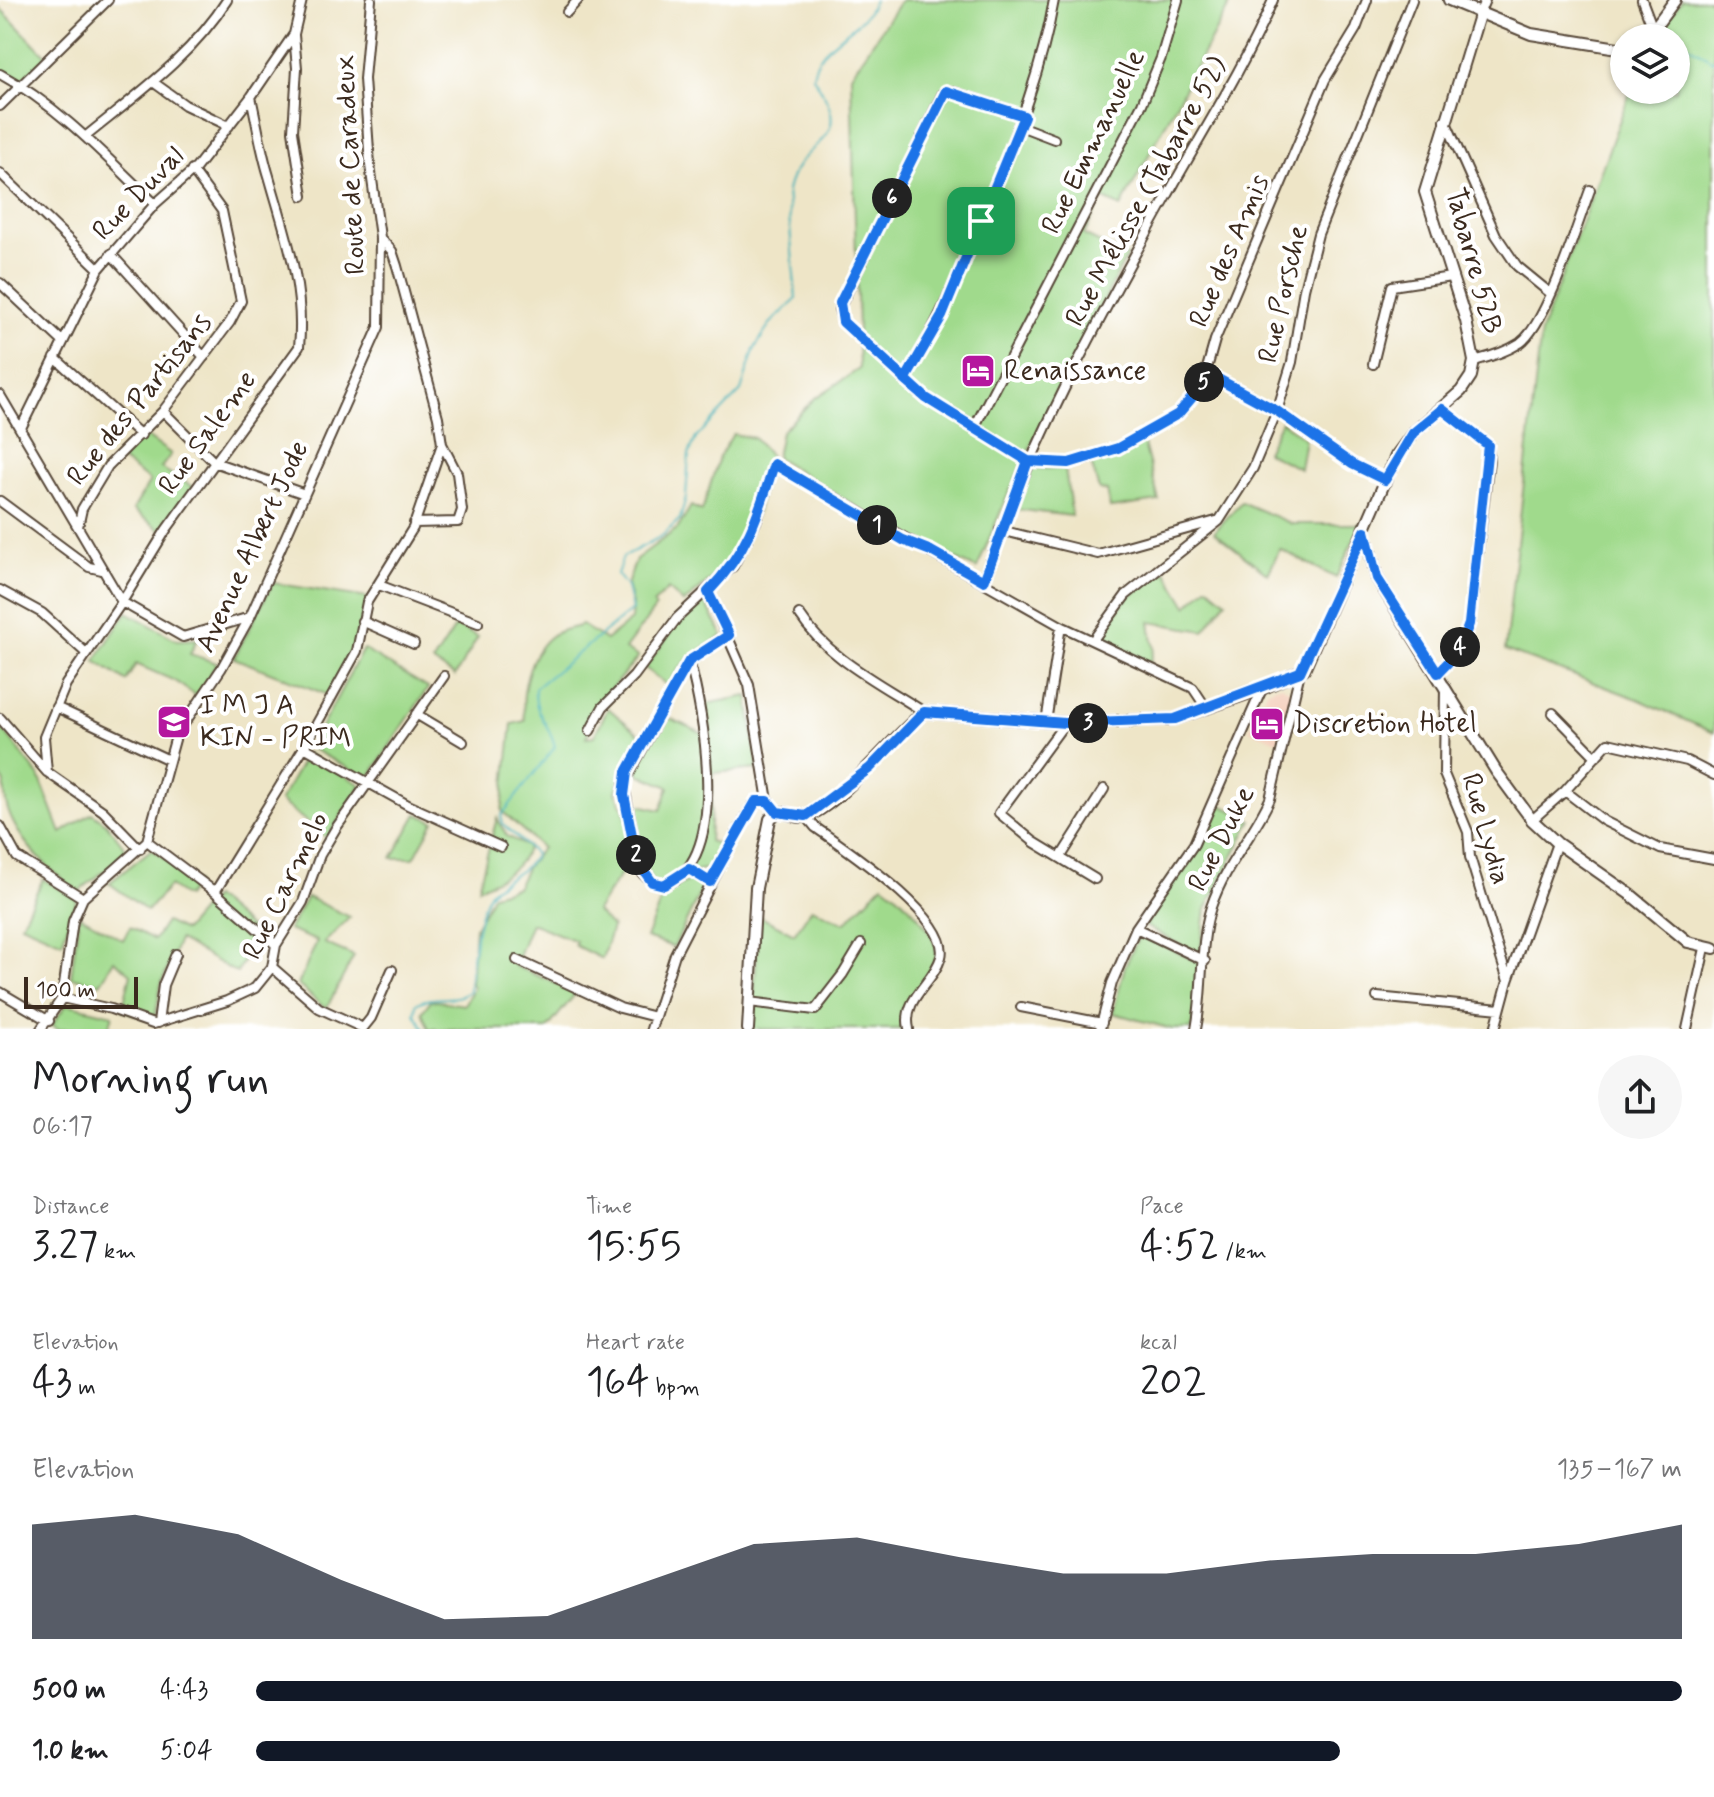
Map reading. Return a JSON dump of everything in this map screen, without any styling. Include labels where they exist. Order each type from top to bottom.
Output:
[{"type":"street","points":[[85,137],[153,82],[186,50],[227,0]]},
{"type":"street","name":"Rue Duval","points":[[21,428],[99,269],[155,204],[192,170],[251,97],[294,34],[302,0]]},
{"type":"street","name":"Route de Caradeux","points":[[371,0],[364,79],[370,165],[380,237],[379,327]]},
{"type":"street","points":[[567,12],[578,0]]},
{"type":"street","points":[[905,380],[942,316],[1024,116],[1044,55],[1054,0]]},
{"type":"street","name":"Rue Emmanuelle","points":[[974,428],[1142,104],[1161,58],[1178,0]]},
{"type":"street","name":"Rue Mélisse (Tabarre 52)","points":[[984,581],[1000,530],[1028,461],[1153,223],[1258,36],[1273,0]]},
{"type":"street","name":"Rue des Amis","points":[[1028,461],[1069,463],[1118,448],[1178,414],[1202,386],[1215,340],[1325,80],[1356,29],[1367,0]]},
{"type":"street","name":"Rue Porsche","points":[[1093,640],[1126,595],[1219,521],[1253,468],[1277,411],[1292,362],[1304,289],[1318,234],[1412,0]]},
{"type":"street","points":[[1449,0],[1531,34],[1610,47]]},
{"type":"street","points":[[1480,12],[1485,0]]},
{"type":"street","points":[[1642,0],[1648,24]]},
{"type":"street","points":[[1657,24],[1675,0]]},
{"type":"street","points":[[0,106],[102,2]]},
{"type":"street","name":"Tabarre 52B","points":[[1300,672],[1385,480],[1413,433],[1442,409],[1471,376],[1474,361],[1466,321],[1425,192],[1444,120],[1480,12]]},
{"type":"street","points":[[294,34],[297,68],[293,131],[303,196]]},
{"type":"street","points":[[0,74],[22,86],[85,137],[155,204]]},
{"type":"street","points":[[153,82],[185,105],[229,126]]},
{"type":"street","points":[[1024,116],[950,91],[943,93],[840,303],[843,322],[926,398],[1028,461]]},
{"type":"street","name":"Rue Saleme","points":[[47,772],[44,737],[66,684],[166,530],[299,347],[303,313],[292,253],[268,173],[251,97]]},
{"type":"street","points":[[1444,120],[1496,235],[1517,266],[1550,293]]},
{"type":"street","points":[[1020,126],[1054,139]]},
{"type":"street","name":"Rue des Partisans","points":[[78,527],[82,509],[108,466],[163,411],[241,301],[222,211],[192,170]]},
{"type":"street","points":[[0,173],[99,269]]},
{"type":"street","points":[[1474,361],[1497,355],[1522,341],[1538,322],[1590,190]]},
{"type":"street","points":[[380,237],[392,251],[397,266],[430,382],[442,444],[457,473],[461,518],[450,523],[414,523]]},
{"type":"street","points":[[111,254],[204,357]]},
{"type":"street","points":[[1373,364],[1392,286],[1451,277]]},
{"type":"street","points":[[0,283],[63,342]]},
{"type":"street","name":"Avenue Albert Jode","points":[[83,898],[147,841],[176,736],[221,669],[250,617],[302,493],[379,327]]},
{"type":"street","points":[[55,358],[141,435]]},
{"type":"street","points":[[1207,373],[1277,411],[1352,464],[1385,480]]},
{"type":"street","points":[[0,395],[122,602],[183,637],[250,617]]},
{"type":"street","points":[[1438,673],[1459,651],[1469,624],[1489,460],[1488,445],[1442,409]]},
{"type":"street","points":[[163,411],[214,462],[302,493]]},
{"type":"street","points":[[215,892],[304,747],[357,651],[367,602],[414,523],[442,444]]},
{"type":"street","points":[[590,731],[603,707],[634,676],[677,618],[733,566],[756,522],[774,464],[903,540],[931,551],[1061,626],[1193,688],[1207,709]]},
{"type":"street","points":[[0,501],[89,567],[102,570]]},
{"type":"street","points":[[1000,530],[1098,554],[1219,521]]},
{"type":"street","points":[[1365,531],[1377,578],[1496,771],[1532,820],[1557,843],[1631,895],[1688,942],[1710,948],[1687,1029]]},
{"type":"street","points":[[379,585],[444,606],[478,623]]},
{"type":"street","points":[[0,590],[42,613],[86,653]]},
{"type":"street","points":[[708,592],[751,692],[768,801],[777,812],[806,816],[815,827],[906,895],[940,939],[941,957],[910,1004],[909,1029]]},
{"type":"street","points":[[799,614],[810,631],[836,654],[924,712],[1065,723],[1175,719],[1262,689],[1300,672]]},
{"type":"street","points":[[362,621],[414,644]]},
{"type":"street","points":[[1046,722],[1061,626]]},
{"type":"street","points":[[689,661],[703,708],[704,840],[689,869],[664,885],[643,874],[637,861],[624,784],[689,661],[729,635]]},
{"type":"street","name":"Rue Duke","points":[[1196,1029],[1210,910],[1223,877],[1270,799],[1300,672]]},
{"type":"street","name":"Rue Carmelo","points":[[155,1025],[227,1001],[255,988],[272,967],[276,945],[303,902],[320,855],[444,676]]},
{"type":"street","name":"Rue Lydia","points":[[1445,686],[1444,774],[1468,832],[1470,857],[1508,981]]},
{"type":"street","points":[[1021,1007],[1101,1026],[1112,983],[1136,928],[1194,844],[1262,689]]},
{"type":"street","points":[[1236,698],[1246,702],[1253,710]]},
{"type":"street","points":[[56,707],[169,760]]},
{"type":"street","points":[[806,816],[870,768],[924,712]]},
{"type":"street","points":[[1553,713],[1596,757]]},
{"type":"street","points":[[416,714],[463,742]]},
{"type":"street","points":[[0,718],[47,772],[103,811],[140,849]]},
{"type":"street","points":[[1065,723],[999,813],[1060,858],[1095,879]]},
{"type":"street","points":[[1532,820],[1565,791],[1608,743],[1687,761],[1714,775]]},
{"type":"street","points":[[304,747],[408,805],[501,847]]},
{"type":"street","points":[[1060,858],[1104,789]]},
{"type":"street","points":[[1565,791],[1604,821],[1660,849],[1714,859]]},
{"type":"street","points":[[651,1029],[675,954],[710,882],[756,801],[768,801]]},
{"type":"street","points":[[748,1029],[756,888],[765,828],[777,812]]},
{"type":"street","points":[[0,826],[17,857],[83,898],[73,921],[62,998],[41,1029]]},
{"type":"street","points":[[147,841],[215,892],[276,945]]},
{"type":"street","points":[[1495,1029],[1508,981],[1557,843]]},
{"type":"street","points":[[689,869],[710,882]]},
{"type":"street","points":[[1136,928],[1205,961]]},
{"type":"street","points":[[749,1002],[815,1010],[861,944]]},
{"type":"street","points":[[62,998],[111,1009],[155,1025],[163,985],[176,954]]},
{"type":"street","points":[[517,960],[620,1008],[655,1017]]},
{"type":"street","points":[[272,967],[319,1008],[363,1028],[371,1018],[392,970]]},
{"type":"street","points":[[0,992],[49,1021]]},
{"type":"street","points":[[1377,997],[1500,1009]]},
{"type":"shaded area","points":[[1282,685],[1292,692],[1278,741],[1249,730],[1268,690]]},
{"type":"green space","points":[[901,0],[1232,0],[1121,207],[1102,198],[1084,235],[1127,256],[1029,450],[977,569],[896,531],[776,457],[781,432],[814,399],[859,369],[851,75]]},
{"type":"green space","points":[[1682,0],[1714,0],[1714,733],[1638,699],[1505,650],[1541,332],[1626,104],[1690,104],[1690,24],[1664,24]]},
{"type":"green space","points":[[0,8],[47,57],[19,83],[0,71]]},
{"type":"green space","points":[[1281,421],[1305,439],[1300,469],[1266,452]]},
{"type":"green space","points":[[733,434],[754,438],[770,456],[757,512],[730,563],[684,603],[668,589],[653,604],[656,607],[625,649],[638,657],[605,696],[586,737],[594,736],[608,708],[642,736],[627,758],[616,792],[626,814],[633,845],[626,867],[596,911],[612,927],[602,959],[574,945],[576,941],[531,923],[514,966],[577,992],[547,1029],[429,1029],[422,1012],[431,1000],[464,1005],[474,987],[471,984],[475,927],[493,894],[517,887],[527,866],[542,848],[502,811],[512,724],[525,721],[525,687],[531,664],[543,644],[562,631],[582,625],[606,640],[631,620],[632,604],[627,585],[636,559],[678,528],[691,506],[702,511],[719,457]]},
{"type":"green space","points":[[144,435],[171,454],[161,468],[193,487],[162,531],[133,510],[150,481],[120,459]]},
{"type":"green space","points":[[1143,440],[1159,501],[1110,508],[1107,491],[1099,490],[1091,463],[1126,452]]},
{"type":"green space","points":[[1030,468],[1065,469],[1072,516],[1013,509]]},
{"type":"green space","points":[[1241,502],[1292,524],[1361,524],[1336,578],[1280,549],[1268,574],[1214,532]]},
{"type":"green space","points":[[1165,570],[1187,606],[1208,586],[1226,601],[1204,631],[1150,622],[1154,649],[1150,663],[1098,637],[1127,598]]},
{"type":"green space","points":[[273,583],[368,598],[353,649],[328,695],[234,658]]},
{"type":"green space","points":[[703,598],[723,636],[685,663],[668,686],[645,668],[675,627]]},
{"type":"green space","points":[[127,612],[177,640],[197,639],[190,654],[217,663],[196,696],[175,681],[136,664],[126,681],[95,661]]},
{"type":"green space","points":[[456,626],[478,637],[455,676],[433,662]]},
{"type":"green space","points":[[363,649],[428,688],[368,779],[310,748]]},
{"type":"green space","points":[[748,696],[758,769],[713,773],[709,841],[725,846],[713,870],[697,871],[668,882],[652,882],[642,854],[631,803],[661,810],[669,787],[632,771],[663,715],[710,737],[706,704]]},
{"type":"green space","points":[[0,726],[39,776],[61,833],[92,813],[106,823],[128,852],[78,892],[28,846],[10,816],[5,800],[5,783],[0,776]]},
{"type":"green space","points":[[307,753],[361,785],[327,838],[280,801]]},
{"type":"green space","points":[[1217,803],[1252,820],[1206,909],[1200,956],[1145,926],[1199,844]]},
{"type":"green space","points":[[417,814],[434,821],[414,858],[392,858]]},
{"type":"green space","points":[[497,818],[507,836],[528,847],[514,868],[478,888]]},
{"type":"green space","points":[[152,849],[196,883],[186,897],[169,886],[147,911],[109,883]]},
{"type":"green space","points":[[694,878],[704,884],[674,947],[646,938],[664,892]]},
{"type":"green space","points":[[43,879],[77,899],[62,942],[21,924]]},
{"type":"green space","points":[[883,884],[918,916],[936,948],[936,958],[930,971],[901,1010],[904,1029],[752,1029],[759,916],[794,934],[812,908],[845,923]]},
{"type":"green space","points":[[213,897],[258,935],[237,973],[179,940],[161,985],[154,1022],[122,1010],[131,974],[114,960],[100,984],[71,977],[79,915],[123,940],[130,927],[154,940],[166,922],[184,931]]},
{"type":"green space","points":[[307,897],[350,917],[324,943],[354,956],[326,1009],[298,985],[317,941],[288,930]]},
{"type":"green space","points":[[1140,934],[1201,963],[1192,1029],[1172,1029],[1113,1013],[1125,966]]},
{"type":"green space","points":[[67,1004],[113,1015],[108,1029],[58,1029],[52,1025]]},
{"type":"waterway","points":[[424,1029],[415,1014],[416,1004],[429,999],[457,997],[469,991],[475,939],[486,899],[491,891],[526,866],[535,854],[503,824],[501,816],[555,747],[537,706],[535,688],[632,610],[627,587],[617,574],[623,557],[662,536],[680,519],[686,497],[689,454],[696,438],[741,391],[754,350],[770,324],[796,299],[787,191],[803,159],[830,129],[831,116],[826,100],[813,77],[816,64],[831,45],[860,21],[874,0]]},
{"type":"waterway","points":[[1690,47],[1714,61]]},
{"type":"place","name":"Renaissance","points":[[978,371]]},
{"type":"place","name":"I M J A KIN - PRIM","points":[[174,722]]},
{"type":"place","name":"Discretion Hotel","points":[[1267,724]]},
{"type":"route","points":[[981,221],[942,316],[905,380],[926,398],[1028,461],[1000,530],[984,581],[931,551],[903,540],[774,464],[756,522],[733,566],[708,592],[729,635],[689,661],[627,772],[624,795],[637,861],[643,874],[652,882],[664,885],[681,877],[689,869],[710,882],[756,801],[768,801],[777,812],[800,817],[814,812],[870,768],[924,712],[1065,723],[1175,719],[1262,689],[1300,672],[1365,531],[1368,554],[1377,578],[1438,673],[1459,651],[1469,624],[1489,460],[1488,445],[1442,409],[1413,433],[1396,456],[1385,480],[1352,464],[1277,411],[1207,373],[1202,386],[1178,414],[1118,448],[1069,463],[1028,461],[1013,453],[926,398],[905,380],[843,322],[840,316],[840,303],[946,91],[1024,116],[981,221]]}]
